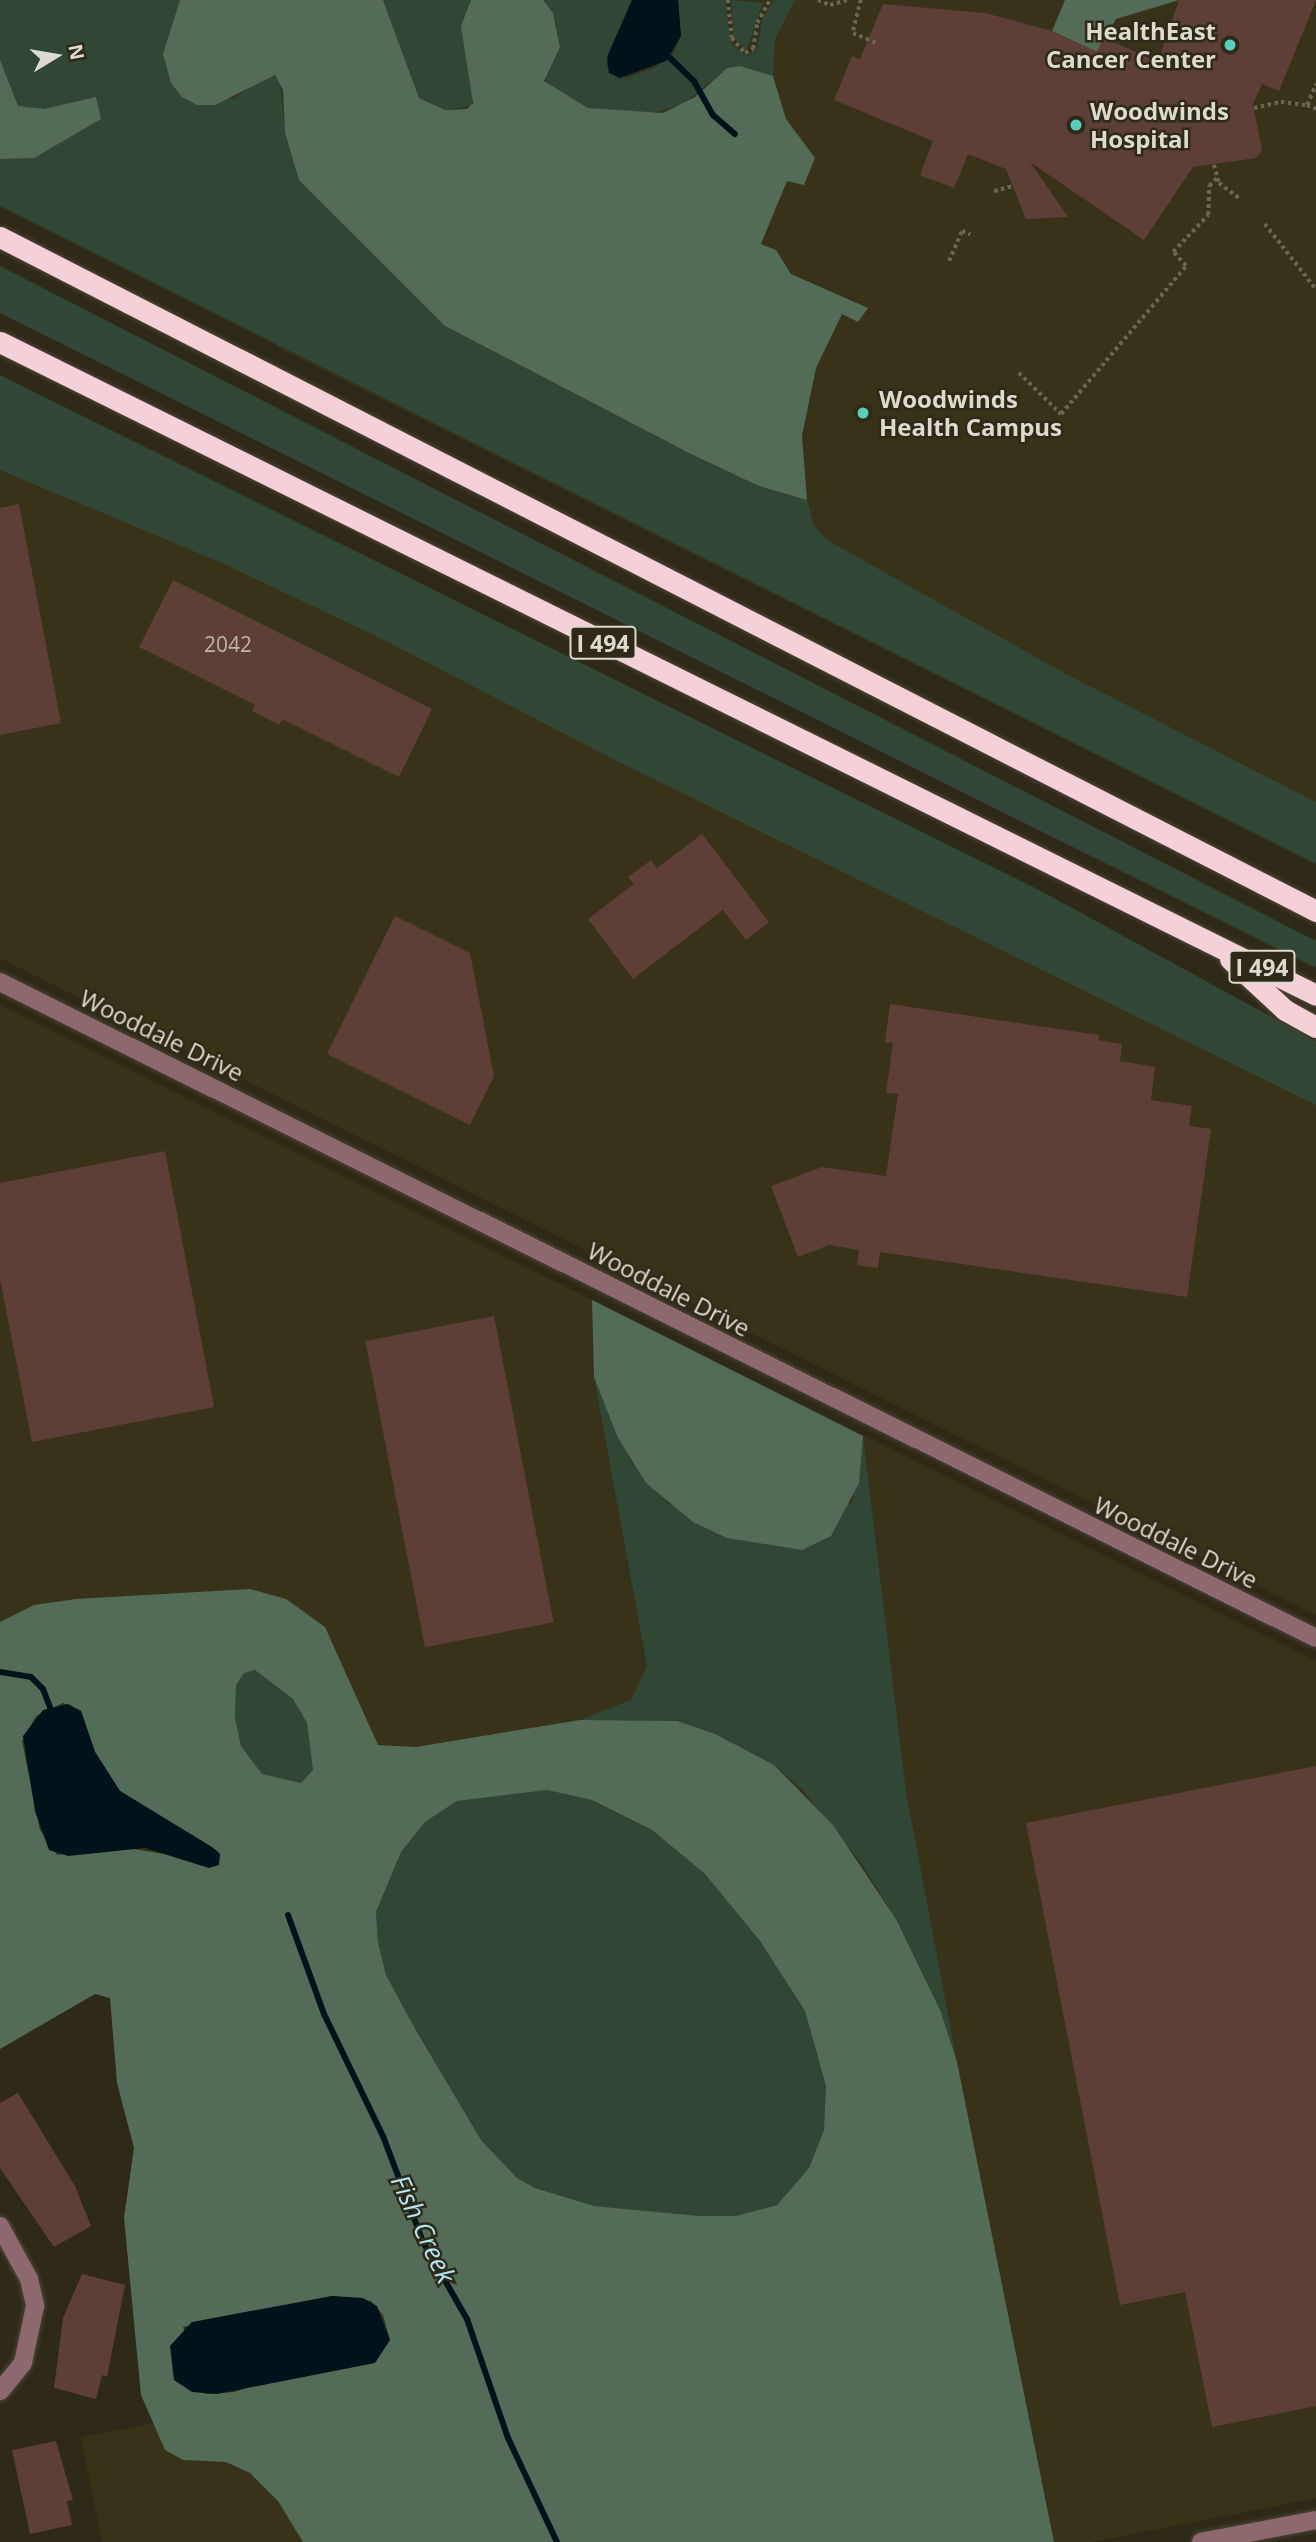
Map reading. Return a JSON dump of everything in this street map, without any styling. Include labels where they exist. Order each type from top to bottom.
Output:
[{"type":"highway","points":[[0,237],[1316,911]]},
{"type":"highway","name":"I 494","points":[[0,342],[1316,995]]},
{"type":"highway","points":[[1276,890],[1316,903]]},
{"type":"highway","points":[[1207,939],[1285,1010],[1316,1027]]},
{"type":"street","name":"Wooddale Drive","points":[[0,982],[1316,1638]]},
{"type":"street","points":[[0,2226],[29,2279],[36,2306],[23,2363],[0,2391]]},
{"type":"street","points":[[1202,2542],[1316,2519]]},
{"type":"path","points":[[728,0],[732,38],[745,53],[753,49],[757,23],[770,0]]},
{"type":"path","points":[[818,0],[827,5],[848,0]]},
{"type":"path","points":[[861,0],[852,26],[853,33],[877,43]]},
{"type":"path","points":[[1307,106],[1316,84]]},
{"type":"path","points":[[1254,108],[1281,102],[1316,109]]},
{"type":"path","points":[[1214,165],[1217,178],[1240,199]]},
{"type":"path","points":[[1019,373],[1061,414],[1186,266],[1173,252],[1208,215],[1209,186],[1217,178]]},
{"type":"path","points":[[994,191],[1013,186]]},
{"type":"path","points":[[1265,224],[1316,289]]},
{"type":"path","points":[[949,261],[961,231],[970,234]]},
{"type":"shaded area","name":"Woodwinds Health Campus","points":[[214,0],[1316,0],[1316,864],[277,347]]},
{"type":"shaded area","points":[[632,0],[678,0],[681,36],[666,61],[620,78],[609,73],[607,57]]},
{"type":"shaded area","points":[[0,375],[1041,891],[1316,1042],[1316,1615],[0,958]]},
{"type":"shaded area","points":[[0,1005],[1316,1661],[1316,2498],[1092,2542],[102,2542],[81,2437],[318,2392],[228,1929],[0,1972]]},
{"type":"shaded area","points":[[68,1704],[81,1711],[95,1752],[120,1791],[212,1847],[220,1854],[219,1865],[209,1868],[145,1848],[68,1856],[49,1850],[35,1811],[23,1736],[43,1710]]},
{"type":"shaded area","points":[[332,2296],[363,2298],[377,2306],[390,2340],[375,2363],[217,2394],[192,2392],[174,2380],[170,2346],[192,2322]]},
{"type":"green space","points":[[0,0],[214,0],[232,100],[268,74],[280,80],[285,133],[300,180],[445,326],[691,454],[759,486],[807,500],[814,526],[827,540],[1066,674],[1316,802],[1316,864],[0,206]]},
{"type":"green space","points":[[180,0],[383,0],[419,98],[445,110],[467,109],[473,103],[461,26],[471,0],[543,0],[553,13],[560,47],[544,81],[588,108],[663,113],[695,97],[727,68],[740,66],[773,76],[786,119],[815,158],[804,185],[787,181],[761,244],[776,250],[791,274],[868,308],[858,322],[842,314],[816,368],[802,436],[807,500],[759,486],[691,454],[445,326],[299,180],[285,133],[283,90],[275,75],[215,105],[197,105],[182,97],[171,83],[163,54]]},
{"type":"green space","points":[[383,0],[471,0],[461,26],[474,90],[471,106],[445,110],[419,98]]},
{"type":"green space","points":[[543,0],[632,0],[606,63],[609,73],[627,78],[654,68],[674,53],[681,36],[678,0],[725,0],[731,44],[747,56],[757,49],[762,20],[774,0],[795,0],[775,39],[773,76],[740,66],[727,68],[683,104],[646,115],[588,108],[547,84],[544,74],[560,47],[556,21]]},
{"type":"green space","points":[[731,0],[763,3],[746,51],[734,37]]},
{"type":"green space","points":[[1065,0],[1179,0],[1116,19],[1097,52],[1052,31]]},
{"type":"green space","points":[[0,60],[18,106],[44,109],[96,97],[101,119],[34,158],[0,159]]},
{"type":"green space","points":[[0,266],[1316,941],[1316,968],[0,313]]},
{"type":"green space","points":[[0,375],[1041,891],[1290,1027],[1316,1042],[1316,1105],[613,759],[380,638],[222,563],[0,470]]},
{"type":"green space","points":[[592,1300],[863,1436],[859,1483],[831,1536],[802,1550],[727,1538],[693,1522],[646,1483],[618,1438],[594,1377]]},
{"type":"green space","points":[[594,1377],[630,1459],[669,1505],[852,1503],[863,1436],[906,1792],[957,2062],[941,2012],[896,1919],[862,1864],[802,1789],[774,1765],[677,1721],[580,1720],[631,1700],[647,1666]]},
{"type":"green space","points":[[250,1589],[286,1599],[325,1627],[378,1745],[416,1747],[580,1720],[677,1721],[715,1734],[774,1765],[833,1825],[896,1919],[941,2012],[957,2062],[1054,2542],[303,2542],[278,2501],[250,2473],[226,2462],[183,2460],[165,2450],[141,2395],[124,2218],[134,2148],[117,2083],[110,1998],[95,1994],[0,2049],[0,1622],[34,1605],[76,1599]],"holes":[[[255,1670],[293,1699],[307,1723],[313,1770],[301,1783],[262,1774],[241,1746],[235,1717],[236,1685],[244,1673]],[[63,1703],[81,1711],[95,1752],[120,1791],[219,1852],[183,1857],[121,1847],[57,1855],[40,1830],[22,1741],[36,1716]],[[547,1790],[592,1800],[652,1830],[705,1874],[760,1941],[805,2011],[826,2086],[824,2130],[809,2168],[777,2205],[736,2216],[699,2216],[594,2206],[535,2188],[517,2178],[481,2140],[386,1975],[378,1942],[376,1912],[401,1852],[425,1822],[457,1801]],[[332,2296],[371,2301],[383,2315],[390,2340],[234,2392],[205,2394],[183,2327]]]},
{"type":"green space","points":[[256,1670],[293,1699],[307,1723],[313,1770],[301,1783],[262,1774],[241,1746],[235,1717],[236,1685],[244,1673]]},
{"type":"green space","points":[[547,1790],[592,1800],[652,1830],[705,1874],[760,1941],[805,2011],[826,2086],[824,2130],[809,2168],[777,2205],[736,2216],[699,2216],[594,2206],[535,2188],[517,2178],[481,2140],[414,2027],[386,1975],[378,1942],[376,1912],[401,1852],[425,1822],[457,1801]]},
{"type":"building","name":"Woodwinds Hospital","points":[[1179,0],[1316,0],[1279,91],[1262,84],[1253,104],[1262,151],[1256,158],[1193,167],[1144,240],[1030,162],[1068,217],[1026,219],[1006,169],[968,154],[954,188],[920,175],[933,141],[834,100],[852,56],[860,59],[883,4],[985,13],[1052,31],[1097,52],[1103,38],[1158,61]]},
{"type":"building","points":[[19,504],[61,723],[0,735],[0,508]]},
{"type":"building","points":[[173,580],[432,709],[399,777],[282,719],[279,725],[252,711],[255,705],[139,647]]},
{"type":"building","points":[[702,834],[769,922],[746,940],[723,910],[633,979],[588,919],[634,884],[628,877],[651,860],[657,868]]},
{"type":"building","points":[[395,916],[470,953],[494,1076],[470,1125],[327,1054]]},
{"type":"building","points":[[890,1004],[1099,1035],[1098,1040],[1122,1044],[1120,1061],[1155,1067],[1151,1100],[1192,1106],[1189,1126],[1211,1129],[1187,1297],[880,1252],[878,1268],[857,1265],[859,1250],[829,1245],[798,1257],[771,1186],[822,1167],[886,1176],[898,1094],[886,1093],[893,1043],[885,1042]]},
{"type":"building","points":[[165,1151],[214,1407],[32,1442],[0,1279],[0,1183]]},
{"type":"building","points":[[494,1316],[554,1622],[425,1647],[365,1341]]},
{"type":"building","points":[[1316,1766],[1316,2406],[1212,2427],[1185,2292],[1120,2305],[1026,1823]]},
{"type":"building","points":[[18,2093],[75,2186],[91,2226],[54,2247],[0,2168],[0,2103]]},
{"type":"building","points":[[82,2274],[125,2285],[107,2377],[102,2375],[96,2399],[54,2388],[63,2318]]},
{"type":"building","points":[[56,2441],[73,2500],[67,2501],[72,2525],[30,2534],[12,2450]]},
{"type":"waterway","points":[[669,57],[694,81],[713,115],[735,134]]},
{"type":"waterway","name":"Fish Creek","points":[[0,1672],[31,1677],[43,1689],[52,1713]]},
{"type":"waterway","name":"Fish Creek","points":[[288,1915],[324,2014],[383,2136],[423,2242],[467,2319],[508,2438],[557,2542]]},
{"type":"place","name":"HealthEast Cancer Center","points":[[1230,45]]},
{"type":"place","name":"Woodwinds Hospital","points":[[1076,125]]},
{"type":"place","name":"Woodwinds Health Campus","points":[[863,413]]}]
